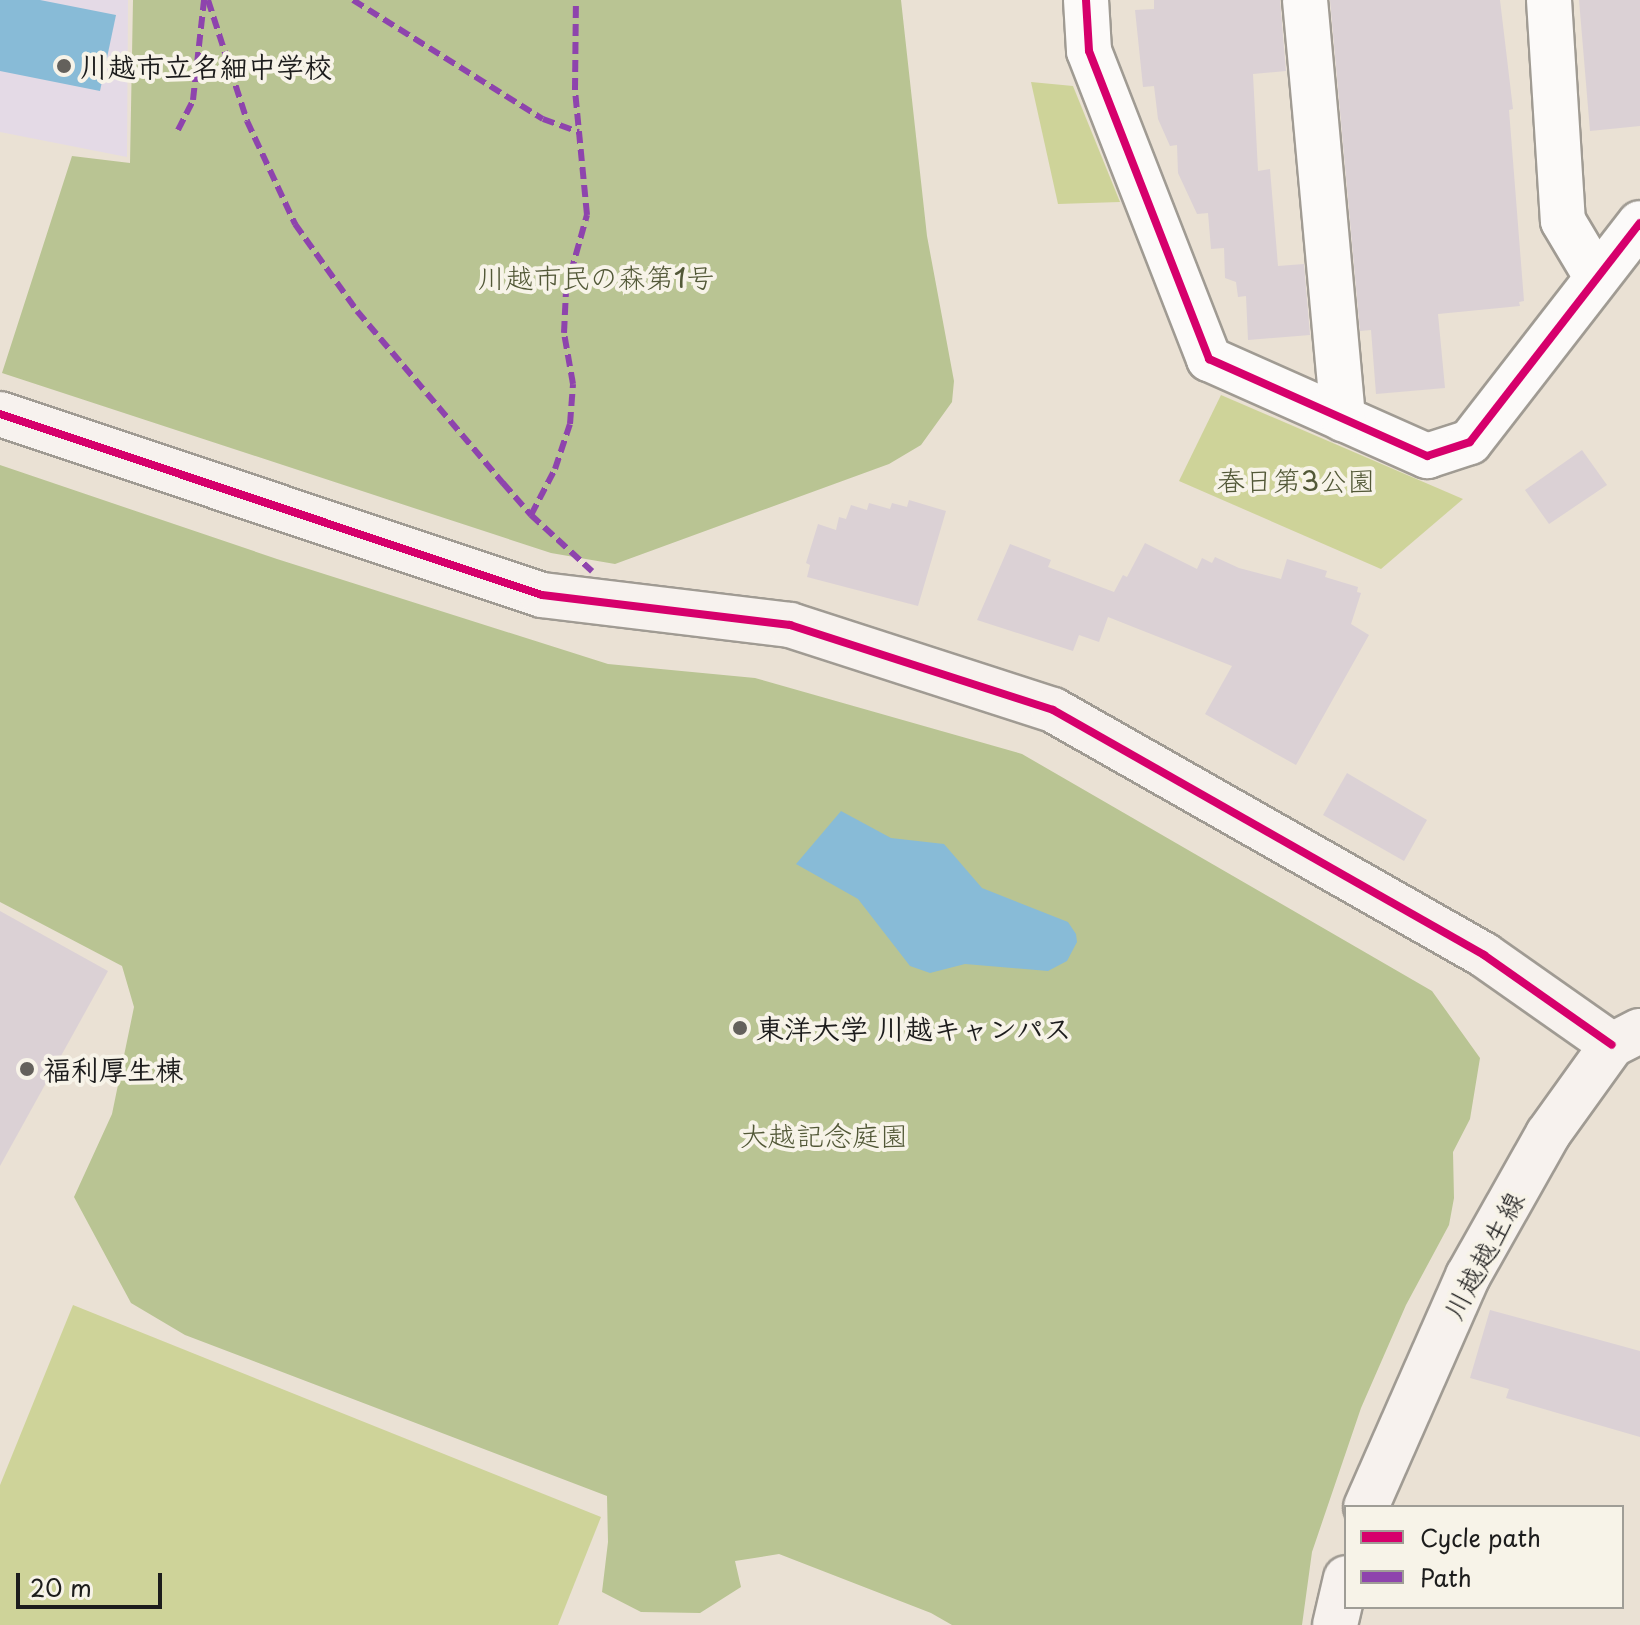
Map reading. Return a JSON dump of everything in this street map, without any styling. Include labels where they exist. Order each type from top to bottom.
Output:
[{"type":"street","points":[[1086,0],[1089,51],[1209,359],[1427,456],[1470,442],[1640,223]]},
{"type":"street","points":[[1305,0],[1343,419]]},
{"type":"street","points":[[1549,0],[1563,221],[1597,278]]},
{"type":"street","points":[[0,414],[542,595],[790,625],[1053,710],[1631,1036]]},
{"type":"street","name":"川越越生線","points":[[1367,1505],[1468,1276],[1548,1134],[1631,1036]]},
{"type":"street","points":[[1335,1625],[1344,1587]]},
{"type":"shaded area","name":"川越市立名細中学校","points":[[0,0],[128,0],[127,157],[0,132]]},
{"type":"green space","name":"川越市民の森第1号","points":[[133,0],[901,0],[927,236],[954,381],[952,402],[921,445],[889,464],[615,564],[551,553],[2,373],[72,156],[130,163]]},
{"type":"green space","points":[[1031,82],[1073,86],[1120,202],[1058,204]]},
{"type":"green space","name":"春日第3公園","points":[[1221,395],[1463,499],[1381,569],[1179,481]]},
{"type":"green space","name":"大越記念庭園","points":[[0,465],[277,559],[608,664],[755,678],[1022,754],[1432,991],[1480,1058],[1470,1119],[1453,1152],[1454,1198],[1449,1225],[1406,1305],[1361,1408],[1312,1552],[1302,1625],[952,1625],[931,1613],[779,1554],[735,1561],[741,1587],[700,1613],[641,1612],[602,1592],[608,1542],[607,1496],[185,1335],[131,1303],[74,1197],[112,1114],[134,1007],[122,966],[0,902]]},
{"type":"green space","points":[[73,1305],[601,1517],[558,1625],[0,1625],[0,1485]]},
{"type":"water","points":[[0,0],[40,0],[116,15],[100,91],[0,71]]},
{"type":"water","points":[[841,811],[891,838],[944,844],[982,888],[1068,922],[1077,942],[1067,961],[1048,971],[965,964],[930,973],[910,966],[858,899],[796,864]]},
{"type":"building","points":[[1154,0],[1280,0],[1286,71],[1253,74],[1258,171],[1270,169],[1278,266],[1304,264],[1310,335],[1248,340],[1246,296],[1238,297],[1236,282],[1225,278],[1224,248],[1211,249],[1208,213],[1197,214],[1178,173],[1177,145],[1170,146],[1158,119],[1154,86],[1143,87],[1135,10],[1154,9]]},
{"type":"building","points":[[1330,0],[1500,0],[1513,109],[1509,110],[1524,301],[1519,302],[1520,306],[1438,314],[1445,388],[1376,394],[1371,330],[1360,331]]},
{"type":"building","points":[[1579,0],[1640,0],[1640,126],[1590,131]]},
{"type":"building","points":[[1582,450],[1607,485],[1549,524],[1525,490]]},
{"type":"building","points":[[909,500],[946,511],[918,606],[807,577],[810,565],[806,563],[818,524],[836,530],[839,517],[846,519],[851,505],[867,510],[869,503],[890,509],[892,503],[907,507]]},
{"type":"building","points":[[1145,543],[1197,569],[1202,558],[1212,563],[1215,557],[1239,568],[1281,579],[1287,559],[1327,571],[1325,577],[1358,587],[1357,592],[1361,593],[1351,624],[1369,635],[1296,765],[1205,714],[1232,666],[1108,617],[1099,642],[1079,635],[1073,651],[977,620],[1010,544],[1051,560],[1048,567],[1114,592],[1123,575],[1127,577]]},
{"type":"building","points":[[1347,773],[1427,820],[1404,861],[1323,815]]},
{"type":"building","name":"福利厚生棟","points":[[0,911],[108,971],[0,1166]]},
{"type":"building","points":[[1490,1310],[1640,1351],[1640,1437],[1506,1398],[1509,1389],[1470,1378]]},
{"type":"marked path","points":[[178,130],[193,100],[204,0]]},
{"type":"marked path","points":[[208,0],[247,121],[295,224],[357,311],[503,483],[531,515],[592,571]]},
{"type":"marked path","points":[[353,0],[543,119],[579,132]]},
{"type":"marked path","points":[[531,515],[555,469],[570,424],[573,384],[564,333],[566,290],[587,215],[575,90],[576,0]]},
{"type":"cycle path","points":[[1086,0],[1089,51],[1209,359],[1427,456],[1470,442],[1640,223]]},
{"type":"cycle path","points":[[0,414],[542,595],[790,625],[1053,710],[1484,955],[1612,1045]]},
{"type":"place","name":"川越市立名細中学校","points":[[64,66]]},
{"type":"place","name":"東洋大学 川越キャンパス","points":[[740,1028]]},
{"type":"place","name":"福利厚生棟","points":[[27,1069]]}]
